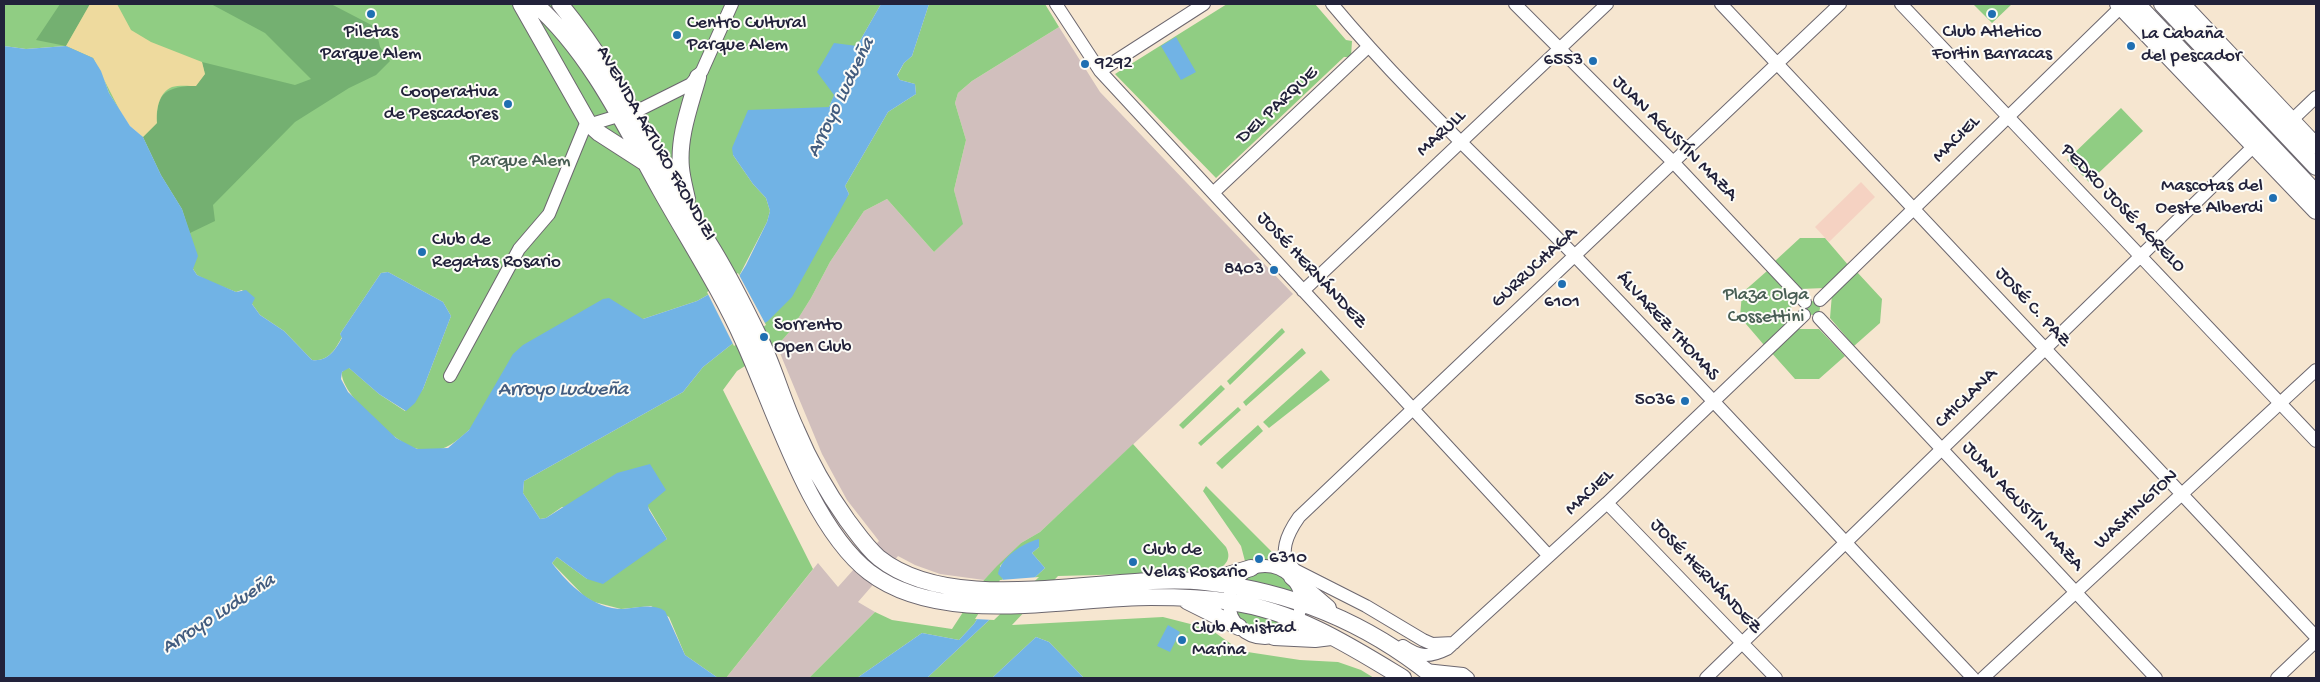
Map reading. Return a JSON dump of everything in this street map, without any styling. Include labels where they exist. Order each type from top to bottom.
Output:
[{"type":"main road","points":[[521,4],[589,124],[599,133],[645,163]]},
{"type":"main road","name":"AVENIDA ARTURO FRONDIZI","points":[[535,4],[560,8],[593,46],[626,114],[645,163],[707,255]]},
{"type":"main road","points":[[2125,5],[2257,128],[2316,193]]},
{"type":"main road","points":[[2125,5],[2316,211]]},
{"type":"main road","points":[[2169,5],[2292,120],[2316,146]]},
{"type":"main road","points":[[2169,5],[2316,167]]},
{"type":"main road","points":[[690,214],[681,169],[681,147],[685,121],[698,77]]},
{"type":"main road","name":"AVENIDA ARTURO FRONDIZI","points":[[626,114],[690,214],[707,255]]},
{"type":"main road","points":[[2257,128],[2288,180]]},
{"type":"main road","points":[[707,255],[743,339],[765,370],[838,507],[866,546],[892,567],[916,578],[944,585],[990,590],[1138,582],[1204,582],[1251,568]]},
{"type":"main road","points":[[765,370],[784,437],[824,518],[856,559],[881,580],[930,598],[976,606],[1030,605],[1150,597],[1181,598],[1230,594],[1302,603],[1337,616],[1371,632],[1430,674]]},
{"type":"main road","points":[[1287,569],[1337,616]]},
{"type":"main road","points":[[1204,582],[1263,609],[1297,620],[1332,637],[1403,678]]},
{"type":"main road","points":[[1181,598],[1239,627]]},
{"type":"main road","points":[[1274,637],[1314,639],[1332,637]]},
{"type":"street","points":[[450,376],[519,249],[548,214],[585,126],[626,114],[682,91],[698,77],[732,4]]},
{"type":"street","name":"JOSÉ HERNÁNDEZ","points":[[1056,4],[1100,70],[1550,556]]},
{"type":"street","points":[[1100,70],[1204,4]]},
{"type":"street","name":"ÁLVAREZ THOMAS","points":[[1332,4],[1368,47],[1460,143],[1575,256],[1973,678]]},
{"type":"street","name":"JUAN AGUSTÍN MAZA","points":[[1515,4],[1673,162],[1804,308]]},
{"type":"street","name":"MARULL","points":[[1303,291],[1607,4]]},
{"type":"street","name":"JOSÉ C. PAZ","points":[[1721,4],[2316,637]]},
{"type":"street","name":"GURRUCHAGA","points":[[1287,569],[1290,530],[1299,517],[1840,4]]},
{"type":"street","name":"PEDRO JOSÉ AGRELO","points":[[1901,4],[2316,441]]},
{"type":"street","name":"MACIEL","points":[[1820,300],[2008,116],[2125,5]]},
{"type":"street","points":[[536,32],[560,8]]},
{"type":"street","name":"DEL PARQUE","points":[[1213,193],[1368,47]]},
{"type":"street","points":[[2292,120],[2316,97]]},
{"type":"street","name":"CHICLANA","points":[[1706,678],[2254,146]]},
{"type":"street","points":[[1812,298],[1820,300],[1824,307],[1820,318],[1809,319],[1804,308],[1812,298]]},
{"type":"street","name":"MACIEL","points":[[1385,642],[1397,642],[1423,657],[1435,655],[1454,643],[1607,503],[1712,402],[1804,308]]},
{"type":"street","name":"JUAN AGUSTÍN MAZA","points":[[1820,318],[2156,678]]},
{"type":"street","name":"WASHINGTON","points":[[1983,678],[2316,370]]},
{"type":"street","name":"JOSÉ HERNÁNDEZ","points":[[1607,503],[1776,678]]},
{"type":"street","points":[[1287,569],[1299,589],[1302,603],[1297,620],[1291,628],[1274,637],[1258,638],[1239,627],[1233,620],[1230,594],[1242,574],[1251,568],[1260,566],[1287,569],[1366,606],[1432,644],[1454,643]]},
{"type":"street","points":[[2277,678],[2316,642]]},
{"type":"street","points":[[1430,674],[1464,674],[1468,678]]},
{"type":"shaded area","points":[[1059,27],[1100,92],[1293,294],[1040,532],[1021,543],[984,580],[940,574],[915,565],[898,556],[858,602],[875,612],[809,678],[726,678],[818,563],[838,587],[879,541],[847,500],[822,454],[777,346],[791,330],[830,262],[864,211],[887,199],[934,252],[962,224],[954,190],[966,140],[955,103],[958,93],[972,81]]},
{"type":"shaded area","points":[[1861,182],[1875,197],[1829,242],[1815,227]]},
{"type":"green space","name":"Parque Alem","points":[[4,4],[881,4],[857,46],[829,107],[733,155],[753,184],[766,198],[770,211],[767,222],[738,278],[697,301],[643,319],[469,430],[452,444],[440,449],[426,450],[418,449],[397,438],[371,417],[350,392],[342,372],[348,367],[379,394],[405,411],[423,389],[451,316],[443,302],[388,272],[381,273],[340,334],[342,337],[334,351],[327,357],[312,360],[284,331],[260,315],[242,290],[236,292],[197,275],[193,269],[188,229],[182,209],[161,175],[143,137],[120,111],[109,93],[101,71],[66,46],[26,49],[4,46]]},
{"type":"green space","points":[[60,4],[90,4],[66,46],[36,40]]},
{"type":"green space","points":[[211,4],[331,4],[383,31],[377,34],[380,47],[390,61],[376,75],[349,88],[295,122],[213,205],[215,221],[190,233],[182,209],[161,175],[143,137],[157,123],[157,112],[162,97],[171,90],[196,85],[205,74],[202,62],[295,85],[311,79],[265,33]]},
{"type":"green space","name":"Sorrento Open Club","points":[[929,4],[1045,4],[1059,27],[972,81],[958,93],[955,103],[966,140],[954,190],[963,224],[934,252],[887,199],[864,211],[830,262],[791,330],[777,346],[737,371],[723,390],[813,569],[726,678],[718,678],[685,655],[669,617],[651,606],[621,609],[594,602],[584,596],[552,563],[557,557],[587,579],[667,539],[647,505],[562,507],[546,518],[540,519],[523,493],[524,481],[683,392],[703,367],[732,344],[849,194],[845,186],[888,112],[916,94],[915,84],[900,80],[897,76],[904,63],[912,56]]},
{"type":"green space","points":[[1227,4],[1315,4],[1346,40],[1352,41],[1351,57],[1344,57],[1216,178],[1115,74]]},
{"type":"green space","name":"Club Atletico Fortin Barracas","points":[[1973,4],[2012,4],[1992,23]]},
{"type":"green space","points":[[2121,108],[2143,131],[2089,182],[2067,160]]},
{"type":"green space","name":"Plaza Olga Cossettini","points":[[1800,238],[1825,238],[1849,266],[1825,288],[1800,289],[1775,261]]},
{"type":"green space","name":"Plaza Olga Cossettini","points":[[1767,271],[1792,298],[1790,322],[1764,345],[1740,317],[1742,293]]},
{"type":"green space","name":"Plaza Olga Cossettini","points":[[1857,272],[1882,299],[1880,323],[1854,346],[1830,318],[1832,294]]},
{"type":"green space","name":"Plaza Olga Cossettini","points":[[1813,301],[1818,303],[1820,308],[1818,313],[1813,315],[1808,313],[1806,308],[1808,303]]},
{"type":"green space","points":[[1282,328],[1285,332],[1230,385],[1227,381]]},
{"type":"green space","name":"Plaza Olga Cossettini","points":[[1795,329],[1819,329],[1845,356],[1819,379],[1795,379],[1770,351]]},
{"type":"green space","points":[[1302,348],[1306,353],[1246,406],[1243,402]]},
{"type":"green space","points":[[1321,370],[1330,380],[1269,428],[1263,422]]},
{"type":"green space","points":[[1221,385],[1225,389],[1183,429],[1179,425]]},
{"type":"green space","points":[[1238,407],[1241,410],[1201,446],[1198,443]]},
{"type":"green space","points":[[1258,425],[1263,431],[1222,469],[1216,463]]},
{"type":"green space","name":"Club de Velas Rosario","points":[[1133,444],[1226,547],[1228,551],[1227,561],[1215,572],[1058,576],[1012,625],[1163,617],[1210,629],[1241,651],[1300,660],[1338,662],[1361,670],[1374,678],[1084,678],[1049,642],[1036,637],[992,678],[927,678],[1045,568],[1032,553],[1039,547],[1039,540],[1013,553],[1000,566],[1003,579],[974,624],[959,640],[922,633],[857,678],[809,678],[875,612],[892,620],[952,629],[984,580],[997,566],[1021,543],[1040,532]]},
{"type":"green space","points":[[1206,486],[1275,555],[1279,563],[1258,562],[1246,565],[1241,546],[1203,491]]},
{"type":"green space","points":[[1258,570],[1271,572],[1283,577],[1292,585],[1298,598],[1238,582],[1245,576]]},
{"type":"green space","points":[[1234,610],[1289,624],[1283,632],[1275,636],[1259,634],[1244,624]]},
{"type":"sand","points":[[90,4],[117,4],[131,30],[151,42],[202,62],[205,74],[196,86],[174,86],[164,93],[159,103],[157,123],[143,137],[130,126],[120,111],[93,58],[66,46]]},
{"type":"water","name":"Arroyo Ludueña","points":[[881,4],[929,4],[912,56],[904,63],[897,75],[900,80],[915,84],[916,94],[888,112],[845,186],[849,194],[792,297],[768,321],[732,344],[703,367],[683,392],[524,481],[523,493],[540,519],[546,518],[617,473],[650,464],[666,490],[648,505],[649,510],[667,539],[603,584],[587,579],[557,557],[552,563],[574,587],[602,605],[623,609],[655,607],[665,611],[685,655],[718,678],[4,678],[4,46],[26,49],[66,46],[93,58],[101,71],[109,93],[130,126],[143,137],[161,175],[182,209],[198,256],[193,269],[197,275],[236,292],[246,290],[255,298],[252,304],[260,315],[284,331],[312,360],[327,357],[334,351],[342,338],[340,334],[381,273],[388,272],[443,302],[451,316],[423,389],[415,403],[406,411],[379,394],[349,368],[342,372],[341,379],[348,392],[396,438],[417,449],[448,448],[469,430],[513,354],[523,345],[603,299],[609,298],[643,319],[697,301],[738,278],[767,222],[770,211],[766,198],[753,184],[733,155],[732,148],[748,110],[829,107],[834,95],[817,72],[834,43],[857,46]]},
{"type":"water","points":[[1176,37],[1196,72],[1181,80],[1161,46]]},
{"type":"water","points":[[1039,539],[1039,547],[1032,553],[1045,568],[927,678],[857,678],[922,633],[959,640],[974,624],[1003,579],[998,574],[1003,562],[1020,547]]},
{"type":"water","points":[[1168,625],[1180,632],[1170,652],[1157,646]]},
{"type":"water","points":[[1036,637],[1049,642],[1084,678],[992,678]]},
{"type":"pier","points":[[738,273],[766,325],[734,346],[707,292]]},
{"type":"pier","points":[[1039,577],[994,620],[975,619],[1000,580]]},
{"type":"place","name":"Piletas Parque Alem","points":[[371,14]]},
{"type":"place","name":"Club Atletico Fortin Barracas","points":[[1992,14]]},
{"type":"place","name":"Centro Cultural Parque Alem","points":[[677,35]]},
{"type":"place","name":"La Cabaña del pescador","points":[[2131,46]]},
{"type":"place","name":"6553","points":[[1593,61]]},
{"type":"place","name":"9292","points":[[1085,64]]},
{"type":"place","name":"Cooperativa de Pescadores","points":[[508,104]]},
{"type":"place","name":"Mascotas del Oeste Alberdi","points":[[2273,198]]},
{"type":"place","name":"Club de Regatas Rosario","points":[[422,252]]},
{"type":"place","name":"8403","points":[[1274,270]]},
{"type":"place","name":"6101","points":[[1562,284]]},
{"type":"place","name":"Sorrento Open Club","points":[[764,337]]},
{"type":"place","name":"5036","points":[[1685,401]]},
{"type":"place","name":"6310","points":[[1259,559]]},
{"type":"place","name":"Club de Velas Rosario","points":[[1133,562]]},
{"type":"place","name":"Club Amistad Marina","points":[[1182,640]]}]
